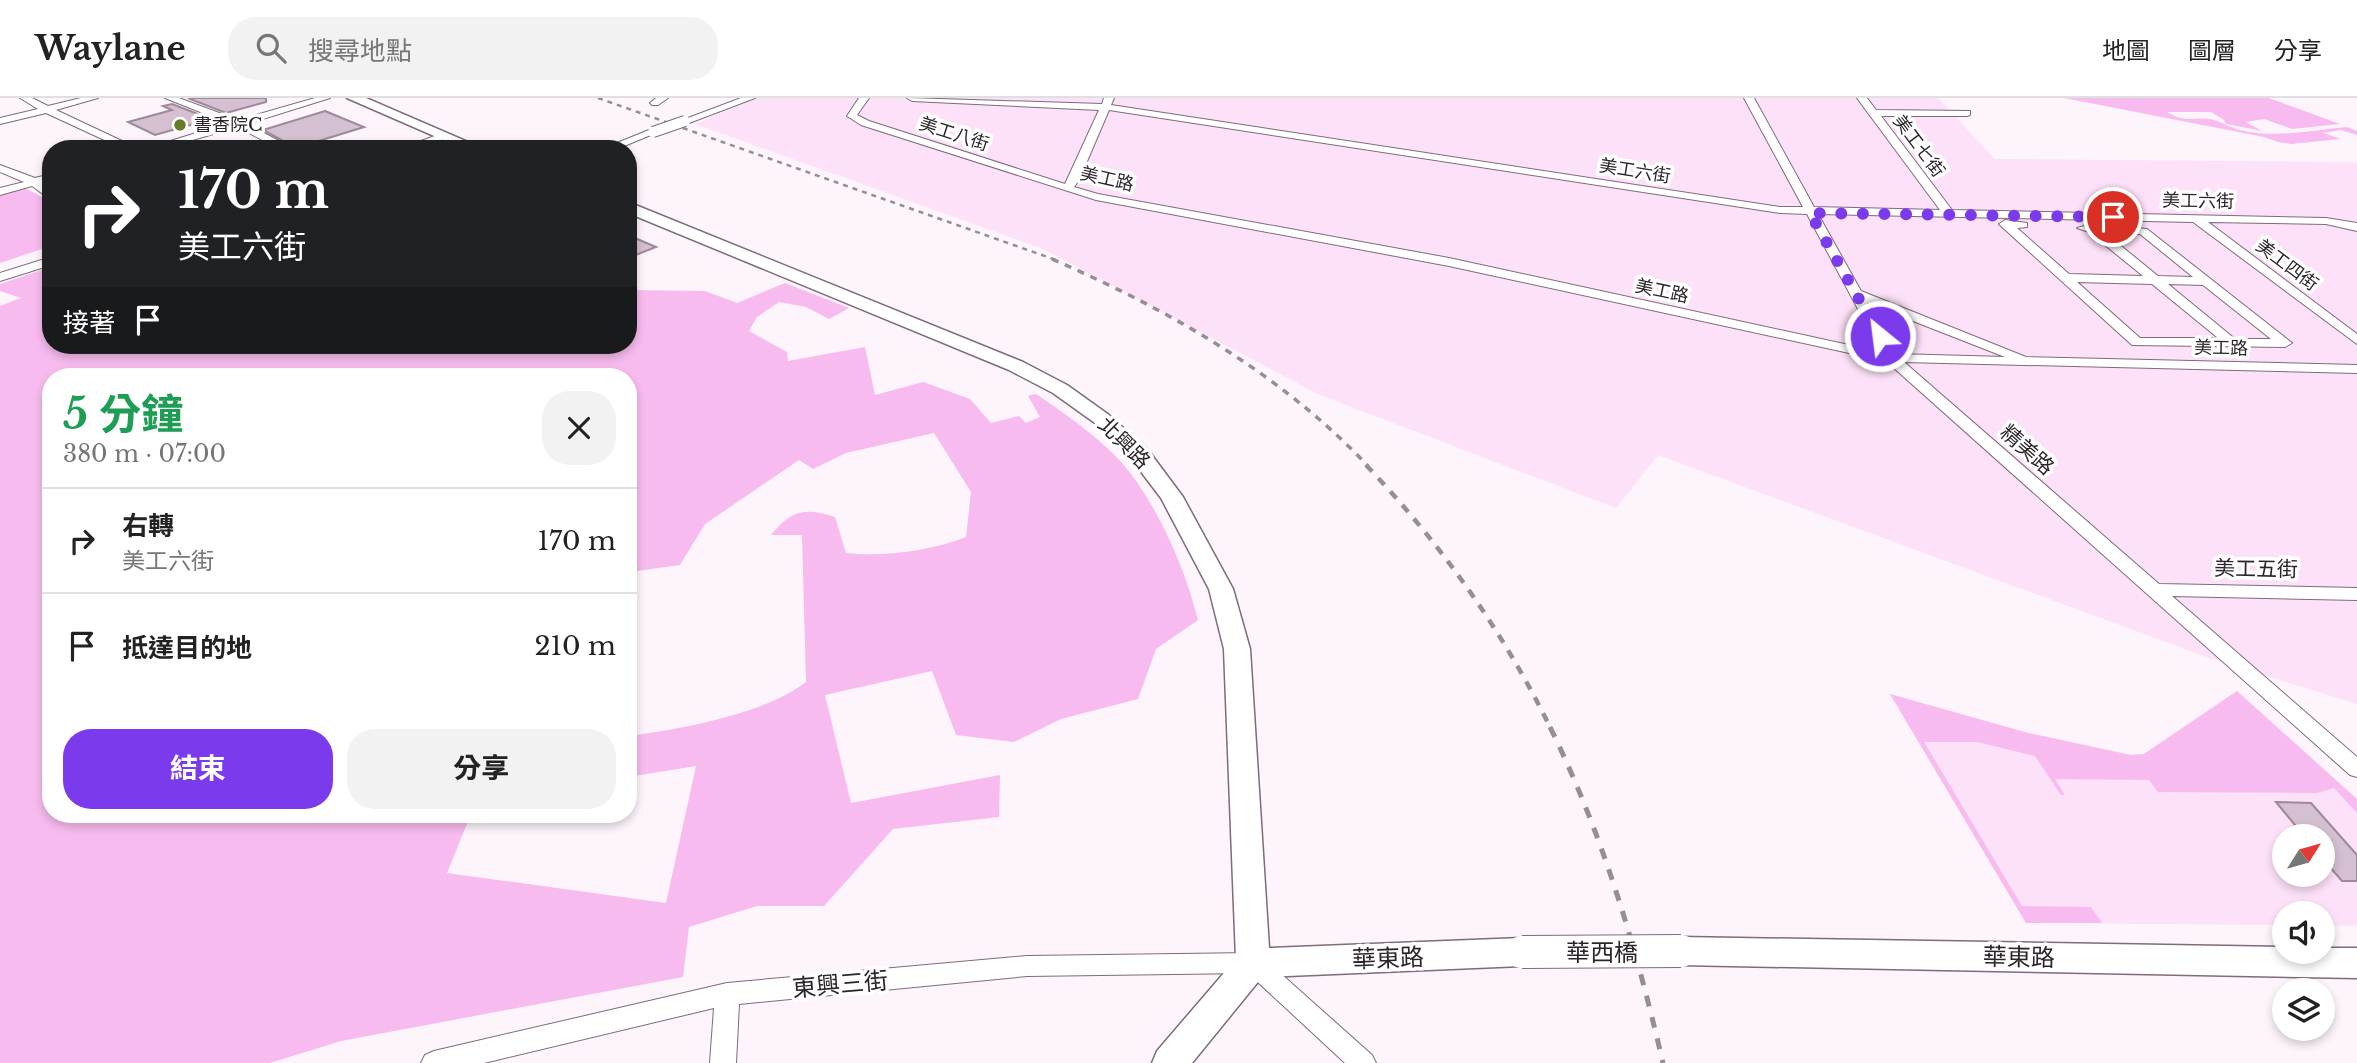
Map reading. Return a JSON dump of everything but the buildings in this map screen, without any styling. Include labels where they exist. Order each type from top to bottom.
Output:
[{"type":"street","points":[[24,98],[112,140]]},
{"type":"street","points":[[0,121],[93,98]]},
{"type":"street","points":[[170,98],[237,123],[271,140]]},
{"type":"street","points":[[180,140],[325,98]]},
{"type":"street","points":[[354,98],[453,140]]},
{"type":"street","points":[[631,140],[750,98]]},
{"type":"street","name":"美工八街","points":[[864,98],[852,116],[864,123],[1067,188]]},
{"type":"street","name":"美工六街","points":[[912,98],[1107,102],[1780,211],[2326,221],[2357,227]]},
{"type":"street","name":"精美路","points":[[1749,98],[1891,358],[2357,769]]},
{"type":"street","name":"美工七街","points":[[1861,98],[1949,214]]},
{"type":"street","name":"美工路","points":[[1107,102],[1074,180],[1067,188],[1107,199],[1449,262],[1891,358],[2357,369]]},
{"type":"street","points":[[1871,113],[1967,113]]},
{"type":"street","points":[[431,140],[443,136]]},
{"type":"street","points":[[0,168],[34,182],[42,189]]},
{"type":"street","points":[[0,192],[42,180]]},
{"type":"street","name":"北興路","points":[[637,212],[1016,366],[1060,389],[1102,419],[1140,455],[1172,497],[1221,589],[1237,649],[1253,963]]},
{"type":"street","name":"美工四街","points":[[2195,218],[2357,340]]},
{"type":"street","points":[[2005,224],[2092,228],[2143,231],[2285,343],[2137,342],[2005,224]]},
{"type":"street","points":[[2092,228],[2232,343]]},
{"type":"street","points":[[0,277],[42,264]]},
{"type":"street","points":[[2066,278],[2206,281]]},
{"type":"street","points":[[1856,294],[2030,362]]},
{"type":"street","name":"美工五街","points":[[2154,590],[2357,594]]},
{"type":"street","name":"華東路","points":[[1681,951],[2357,964]]},
{"type":"street","name":"華西橋","points":[[1522,952],[1681,951]]},
{"type":"street","name":"華東路","points":[[1253,963],[1522,952]]},
{"type":"street","points":[[1170,1063],[1253,963],[1363,1063]]},
{"type":"street","name":"東興三街","points":[[434,1063],[727,994],[1027,966],[1253,963]]},
{"type":"street","points":[[723,1063],[727,994]]},
{"type":"shaded area","points":[[758,98],[1938,98],[1995,159],[2357,162],[2357,704],[2212,659],[1658,455],[1616,508],[1320,395],[1043,249],[695,124]]},
{"type":"shaded area","points":[[2064,98],[2269,98],[2340,124],[2292,129],[2264,119],[2246,122],[2262,131],[2226,124],[2211,112],[2167,112],[2186,119],[2214,120],[2240,130],[2257,133],[2296,133],[2347,127],[2357,131],[2357,135],[2341,130],[2323,133],[2341,139],[2291,144]]},
{"type":"shaded area","points":[[25,188],[42,197],[42,249],[0,263],[0,195]]},
{"type":"shaded area","points":[[42,270],[42,354],[637,354],[637,290],[705,291],[737,303],[785,283],[849,308],[829,319],[806,307],[779,302],[757,317],[749,331],[787,352],[788,361],[865,347],[875,395],[923,382],[970,399],[991,423],[1019,416],[1026,423],[1040,417],[1028,396],[1036,394],[1087,431],[1122,463],[1153,507],[1179,562],[1198,620],[1156,649],[1138,699],[1061,719],[1014,742],[956,735],[932,671],[825,695],[851,803],[1000,775],[999,817],[893,829],[824,906],[757,906],[689,927],[683,977],[341,1041],[270,1063],[0,1063],[0,306],[21,298],[0,291],[0,284]]},
{"type":"shaded area","points":[[2237,691],[2357,799],[2357,926],[2335,925],[2335,901],[2272,901],[2272,925],[2026,923],[1890,694],[2028,733],[2131,755],[2144,754]]},
{"type":"shaded area","points":[[2237,691],[2357,799],[2357,813],[2334,788],[2317,793],[2158,792],[2149,780],[2055,779],[2065,795],[2061,795],[2035,756],[1977,742],[1924,742],[2022,906],[2091,907],[2102,923],[2026,923],[1890,694],[2028,733],[2131,755],[2144,754]]},
{"type":"railway","points":[[598,98],[1056,260]]},
{"type":"railway","points":[[1052,259],[1138,300],[1221,347],[1298,402],[1334,432],[1368,466]]},
{"type":"railway","points":[[1366,465],[1420,526],[1469,590],[1512,658],[1550,728]]},
{"type":"railway","points":[[1550,728],[1602,850],[1629,934],[1663,1063]]},
{"type":"place","name":"書香院C","points":[[180,125]]},
{"type":"route","points":[[1880,336],[1810,213],[2113,217]]}]
